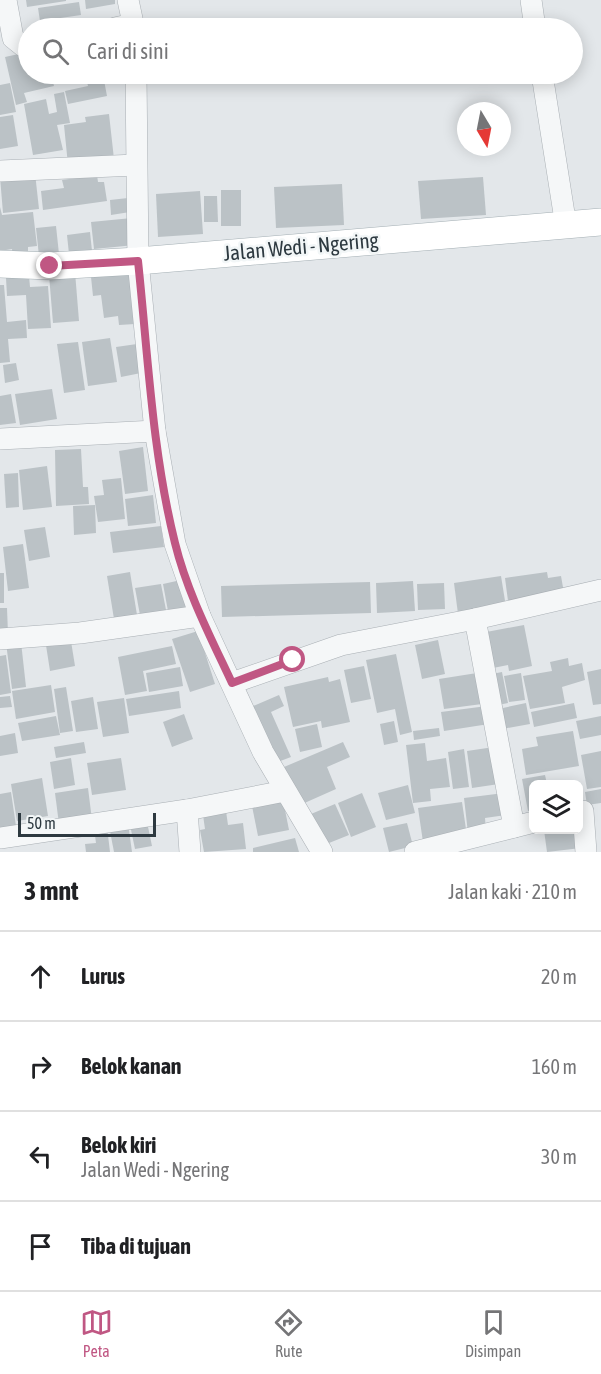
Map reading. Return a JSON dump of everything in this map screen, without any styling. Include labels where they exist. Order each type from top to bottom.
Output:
[{"type":"main road","name":"Jalan Wedi - Ngering","points":[[0,264],[50,266],[138,261],[601,222]]},
{"type":"street","points":[[6,0],[14,42]]},
{"type":"street","points":[[127,18],[128,0]]},
{"type":"street","points":[[531,0],[534,18]]},
{"type":"street","points":[[136,84],[138,261],[155,431],[175,544],[200,616],[263,752],[322,852]]},
{"type":"street","points":[[544,84],[566,226]]},
{"type":"street","points":[[0,171],[136,165]]},
{"type":"street","points":[[0,439],[155,431]]},
{"type":"street","points":[[232,683],[341,645],[475,619],[601,590]]},
{"type":"street","points":[[0,639],[80,633],[200,616]]},
{"type":"street","points":[[415,852],[449,848],[524,825],[475,619]]},
{"type":"street","points":[[0,838],[187,810],[285,791]]},
{"type":"street","points":[[187,810],[190,852]]},
{"type":"street","points":[[586,852],[588,810]]},
{"type":"building","points":[[26,0],[66,0],[66,1],[27,7]]},
{"type":"building","points":[[85,0],[115,0],[115,4],[86,9]]},
{"type":"building","points":[[79,2],[81,15],[40,18],[38,8]]},
{"type":"building","points":[[18,54],[18,84],[54,84],[54,86],[24,93],[27,102],[16,105],[5,57]]},
{"type":"building","points":[[10,83],[16,112],[0,115],[0,85]]},
{"type":"building","points":[[88,84],[105,84],[107,96],[68,104],[65,91],[88,86]]},
{"type":"building","points":[[64,92],[70,123],[57,125],[63,150],[33,155],[24,104],[46,99],[49,114],[57,112],[54,94]]},
{"type":"building","points":[[109,114],[114,159],[68,165],[64,125],[86,122],[85,117]]},
{"type":"building","points":[[13,115],[18,146],[0,149],[0,117]]},
{"type":"building","points":[[35,173],[39,209],[3,213],[0,177]]},
{"type":"building","points":[[97,175],[98,182],[104,182],[107,201],[43,210],[41,191],[64,188],[62,180]]},
{"type":"building","points":[[483,177],[486,215],[421,219],[418,181]]},
{"type":"building","points":[[342,184],[344,225],[276,228],[274,187]]},
{"type":"building","points":[[221,190],[241,190],[241,226],[221,226]]},
{"type":"building","points":[[200,191],[203,234],[158,237],[156,194]]},
{"type":"building","points":[[204,196],[217,196],[218,222],[204,222]]},
{"type":"building","points":[[128,198],[130,212],[111,215],[110,200]]},
{"type":"building","points":[[0,207],[2,215],[33,212],[37,246],[28,247],[28,255],[13,256],[12,249],[0,251]]},
{"type":"building","points":[[132,218],[135,245],[94,249],[91,222]]},
{"type":"building","points":[[56,226],[59,254],[39,256],[36,228]]},
{"type":"building","points":[[90,232],[92,251],[69,254],[67,235]]},
{"type":"building","points":[[75,272],[79,321],[53,323],[49,275]]},
{"type":"building","points":[[129,272],[135,324],[119,325],[118,316],[104,318],[101,295],[93,296],[91,277]]},
{"type":"building","points":[[29,276],[30,287],[48,286],[51,328],[28,329],[26,295],[7,296],[6,278]]},
{"type":"building","points":[[0,285],[4,285],[7,322],[26,320],[27,338],[8,339],[10,362],[0,363]]},
{"type":"building","points":[[110,338],[117,382],[88,386],[82,342]]},
{"type":"building","points":[[78,342],[85,390],[64,393],[57,344]]},
{"type":"building","points":[[137,344],[141,373],[121,377],[116,347]]},
{"type":"building","points":[[16,363],[19,380],[5,383],[3,365]]},
{"type":"building","points":[[52,389],[57,419],[20,425],[15,394]]},
{"type":"building","points":[[11,394],[16,423],[0,425],[0,396]]},
{"type":"building","points":[[143,447],[148,491],[125,494],[119,451]]},
{"type":"building","points":[[81,449],[83,487],[88,487],[89,504],[56,506],[55,450]]},
{"type":"building","points":[[47,466],[52,507],[23,510],[19,470]]},
{"type":"building","points":[[18,473],[19,507],[6,508],[4,474]]},
{"type":"building","points":[[121,478],[125,519],[98,522],[94,496],[104,495],[102,480]]},
{"type":"building","points":[[153,495],[156,523],[128,526],[125,499]]},
{"type":"building","points":[[95,505],[96,533],[74,535],[73,506]]},
{"type":"building","points":[[161,526],[164,547],[113,553],[110,532]]},
{"type":"building","points":[[45,527],[50,557],[29,561],[24,530]]},
{"type":"building","points":[[23,544],[29,588],[8,591],[3,547]]},
{"type":"building","points":[[130,572],[137,615],[114,619],[107,576]]},
{"type":"building","points":[[547,572],[548,578],[561,576],[564,593],[508,601],[505,578]]},
{"type":"building","points":[[0,573],[4,573],[4,603],[0,603]]},
{"type":"building","points":[[501,576],[506,607],[458,614],[454,583]]},
{"type":"building","points":[[181,580],[186,608],[168,611],[163,584]]},
{"type":"building","points":[[413,581],[415,611],[377,613],[376,583]]},
{"type":"building","points":[[370,582],[371,613],[222,617],[221,586]]},
{"type":"building","points":[[444,583],[445,609],[418,610],[417,584]]},
{"type":"building","points":[[161,584],[166,610],[140,615],[135,588]]},
{"type":"building","points":[[0,608],[7,608],[8,634],[0,635]]},
{"type":"building","points":[[524,625],[532,666],[509,671],[508,665],[488,669],[481,633]]},
{"type":"building","points":[[198,631],[215,684],[190,692],[172,639]]},
{"type":"building","points":[[70,635],[75,666],[50,671],[45,639]]},
{"type":"building","points":[[438,640],[445,674],[422,679],[415,645]]},
{"type":"building","points":[[21,642],[26,687],[12,689],[6,643]]},
{"type":"building","points":[[172,646],[176,664],[143,671],[147,691],[125,695],[118,657]]},
{"type":"building","points":[[396,654],[412,732],[400,735],[395,709],[377,713],[366,660]]},
{"type":"building","points":[[6,655],[11,693],[0,695],[0,656]]},
{"type":"building","points":[[568,658],[569,666],[582,663],[585,680],[562,687],[565,703],[530,709],[523,676],[552,671],[550,662]]},
{"type":"building","points":[[364,666],[371,699],[351,703],[344,670]]},
{"type":"building","points":[[180,667],[183,686],[149,692],[146,673]]},
{"type":"building","points":[[601,669],[601,704],[593,705],[587,672]]},
{"type":"building","points":[[502,672],[508,703],[493,706],[487,675]]},
{"type":"building","points":[[477,673],[482,704],[444,709],[439,679]]},
{"type":"building","points":[[521,673],[525,700],[509,702],[504,676]]},
{"type":"building","points":[[328,677],[329,682],[340,679],[350,722],[322,728],[321,721],[293,727],[284,687]]},
{"type":"building","points":[[51,685],[55,712],[16,719],[12,691]]},
{"type":"building","points":[[66,687],[73,731],[60,733],[54,689]]},
{"type":"building","points":[[179,691],[181,708],[129,716],[126,699]]},
{"type":"building","points":[[279,695],[284,706],[271,712],[291,757],[275,763],[251,707]]},
{"type":"building","points":[[10,696],[12,707],[0,708],[0,697]]},
{"type":"building","points":[[93,697],[98,729],[76,732],[71,701]]},
{"type":"building","points":[[124,698],[129,733],[103,737],[97,702]]},
{"type":"building","points":[[526,703],[530,724],[502,729],[498,709]]},
{"type":"building","points":[[574,703],[577,718],[534,727],[531,712]]},
{"type":"building","points":[[487,706],[489,724],[444,731],[441,712]]},
{"type":"building","points":[[184,714],[193,739],[172,747],[163,722]]},
{"type":"building","points":[[56,716],[60,735],[22,741],[18,723]]},
{"type":"building","points":[[601,716],[601,735],[580,739],[576,721]]},
{"type":"building","points":[[394,721],[398,742],[384,745],[380,724]]},
{"type":"building","points":[[317,724],[322,747],[300,752],[295,729]]},
{"type":"building","points":[[439,728],[440,736],[414,740],[413,731]]},
{"type":"building","points":[[573,731],[579,766],[526,775],[522,749],[538,746],[536,737]]},
{"type":"building","points":[[15,733],[18,753],[0,756],[0,736]]},
{"type":"building","points":[[84,742],[86,753],[56,758],[54,747]]},
{"type":"building","points":[[343,742],[350,757],[327,767],[336,789],[300,805],[284,767]]},
{"type":"building","points":[[425,743],[427,761],[446,758],[450,787],[430,789],[431,801],[413,803],[406,745]]},
{"type":"building","points":[[494,747],[499,784],[472,788],[467,751]]},
{"type":"building","points":[[464,749],[469,787],[453,789],[448,752]]},
{"type":"building","points":[[601,751],[601,787],[587,789],[581,755]]},
{"type":"building","points":[[71,758],[75,785],[54,789],[50,762]]},
{"type":"building","points":[[121,758],[126,790],[92,795],[87,763]]},
{"type":"building","points":[[545,775],[546,780],[529,780],[529,811],[528,811],[522,779]]},
{"type":"building","points":[[42,778],[48,816],[17,821],[11,784]]},
{"type":"building","points":[[408,785],[415,813],[386,820],[378,793]]},
{"type":"building","points":[[88,788],[92,820],[59,824],[55,793]]},
{"type":"building","points":[[601,789],[601,803],[587,805],[585,792]]},
{"type":"building","points":[[11,792],[17,833],[0,835],[0,794]]},
{"type":"building","points":[[362,793],[376,827],[351,837],[338,803]]},
{"type":"building","points":[[504,793],[506,815],[485,818],[486,831],[468,833],[464,798]]},
{"type":"building","points":[[283,800],[289,830],[258,836],[252,806]]},
{"type":"building","points":[[462,802],[467,836],[423,842],[418,808]]},
{"type":"building","points":[[335,804],[349,835],[324,845],[311,814]]},
{"type":"building","points":[[226,811],[228,825],[243,823],[246,849],[204,852],[200,830],[205,829],[203,815]]},
{"type":"building","points":[[147,822],[152,846],[135,849],[130,825]]},
{"type":"building","points":[[128,823],[132,852],[114,852],[109,826]]},
{"type":"building","points":[[407,823],[413,846],[389,852],[383,828]]},
{"type":"building","points":[[107,827],[110,852],[86,852],[85,844],[96,843],[94,828]]},
{"type":"building","points":[[545,834],[579,834],[581,848],[547,852]]},
{"type":"building","points":[[295,838],[299,852],[253,852],[253,848]]},
{"type":"route","points":[[50,266],[138,261],[155,431],[175,544],[200,616],[232,683],[293,660]]}]
